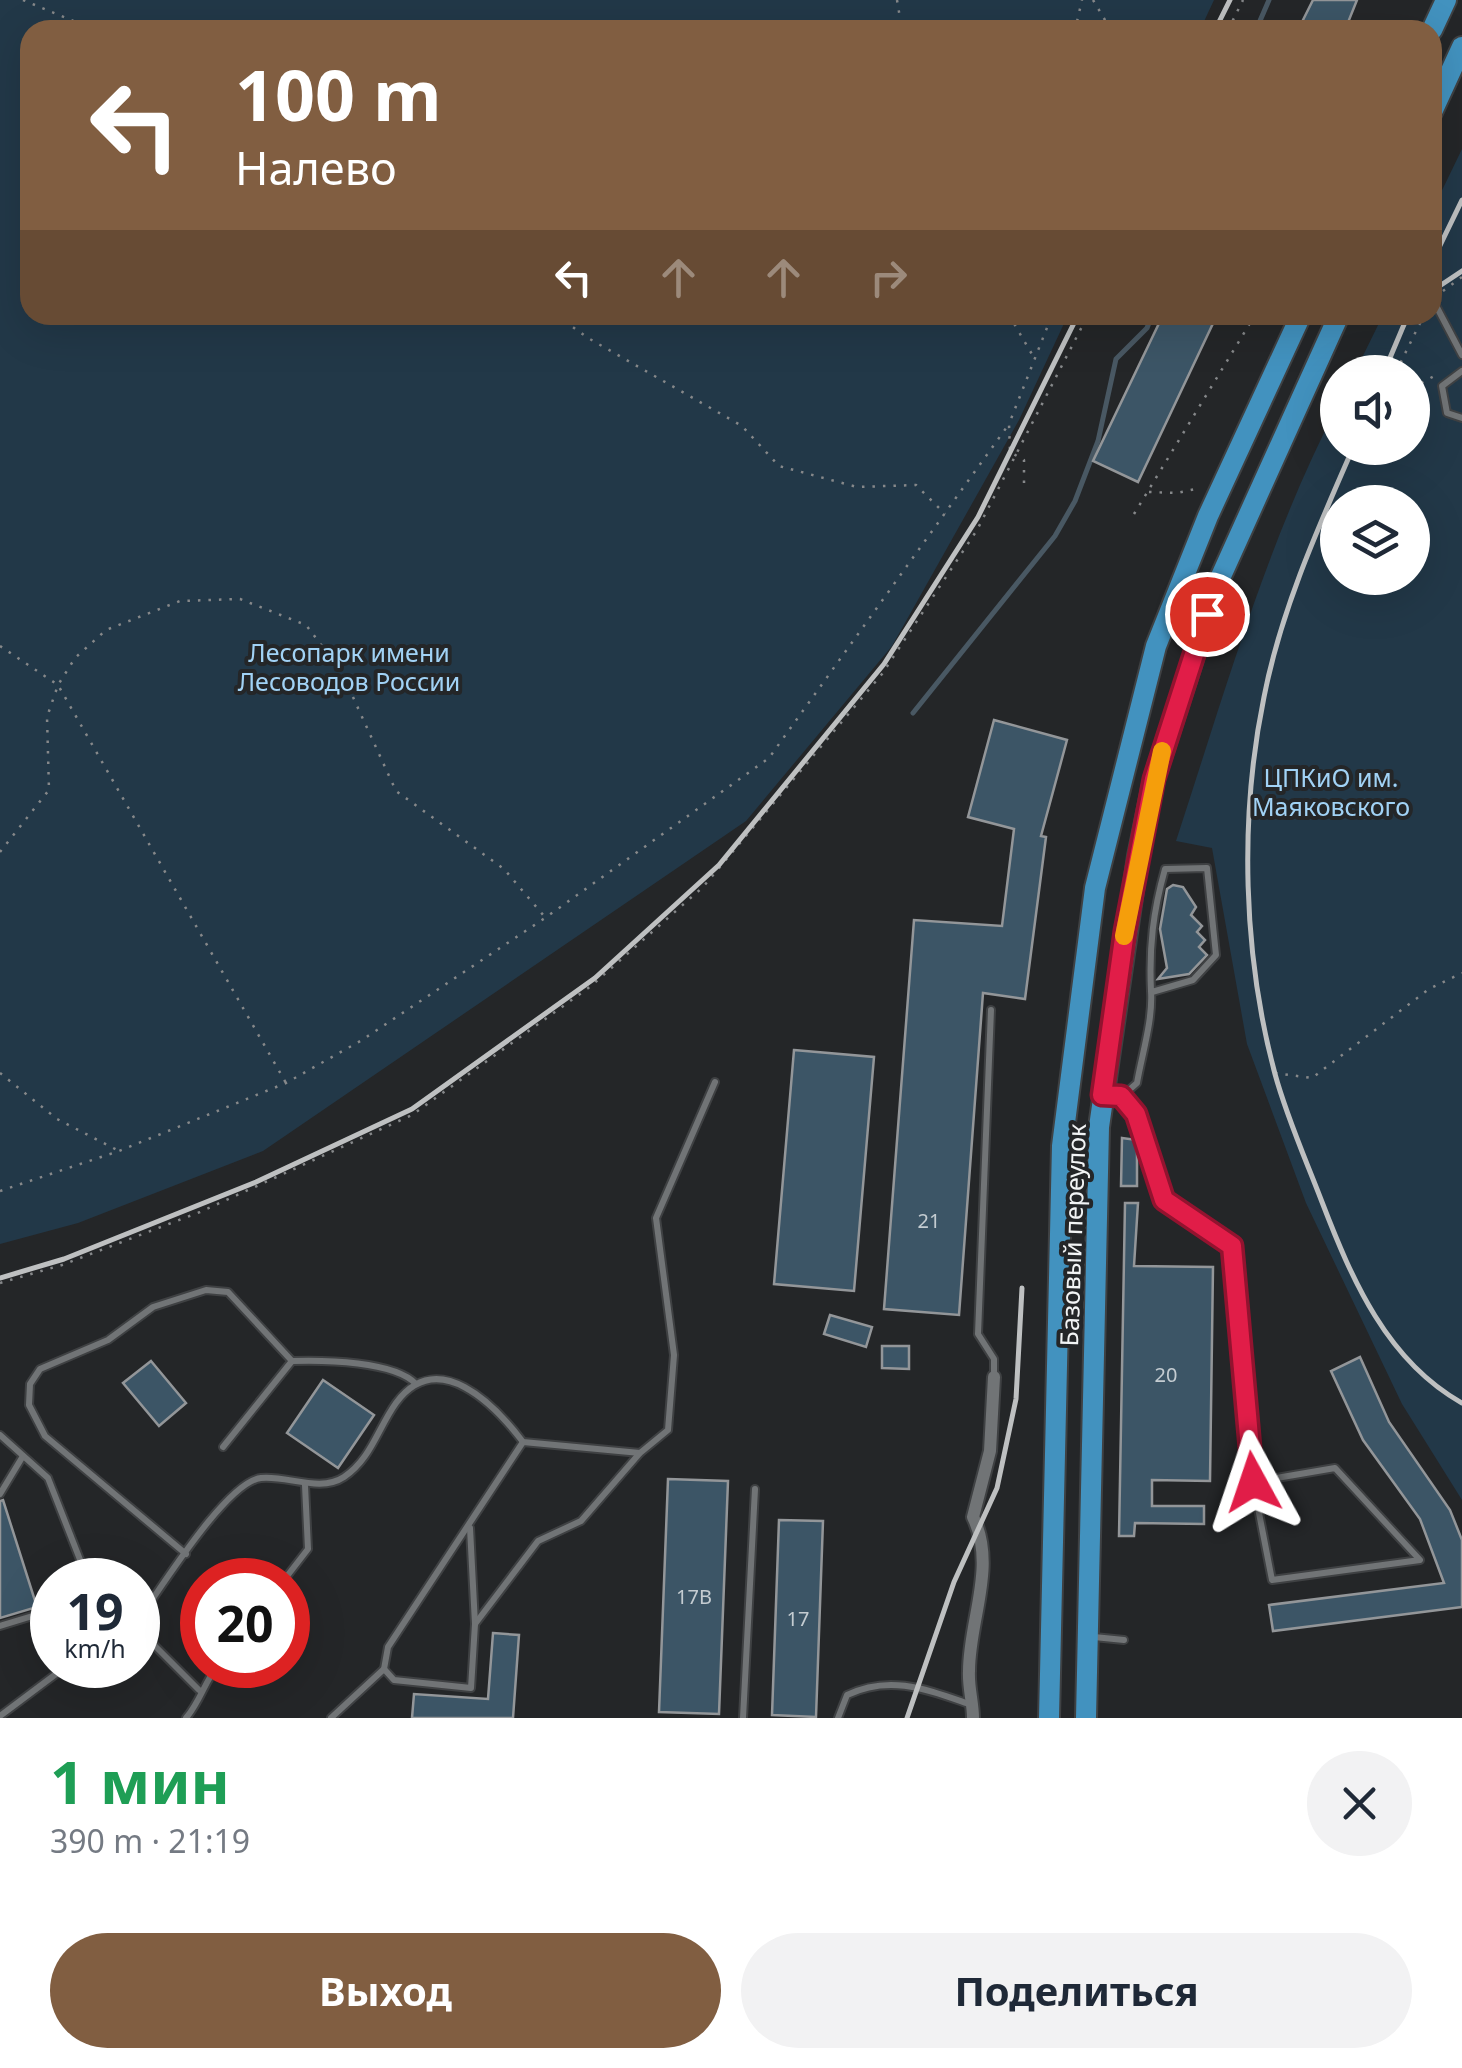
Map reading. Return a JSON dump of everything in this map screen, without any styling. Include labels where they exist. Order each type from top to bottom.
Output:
[{"type":"main road","points":[[1442,90],[1462,47]]},
{"type":"main road","name":"Базовый переулок","points":[[1049,1718],[1062,1146],[1094,888],[1156,646],[1208,516],[1296,325]]},
{"type":"main road","name":"Базовый переулок","points":[[1086,1718],[1112,1096],[1138,856],[1181,689],[1217,584],[1335,325]]},
{"type":"street","points":[[974,1712],[968,1671],[983,1579],[979,1530],[973,1517],[990,1451],[994,1377]]},
{"type":"lane","points":[[1442,316],[1462,355]]},
{"type":"lane","points":[[1462,371],[1442,386],[1447,413],[1462,418]]},
{"type":"lane","points":[[1152,992],[1193,980],[1216,955],[1207,868],[1165,869],[1151,920],[1148,973],[1152,992],[1137,1083],[1112,1096],[1136,1114],[1164,1200],[1232,1246],[1253,1482],[1272,1580],[1420,1560],[1335,1468],[1253,1482]]},
{"type":"lane","points":[[991,1010],[978,1334],[994,1360],[994,1377]]},
{"type":"lane","points":[[476,1624],[538,1541],[581,1521],[640,1453],[668,1430],[672,1374],[656,1218],[715,1082]]},
{"type":"lane","points":[[186,1554],[46,1436],[28,1405],[30,1384],[40,1369],[108,1340],[152,1307],[206,1290],[228,1292],[292,1361],[334,1360],[407,1375],[416,1384]]},
{"type":"lane","points":[[223,1447],[292,1361]]},
{"type":"lane","points":[[160,1590],[234,1493],[260,1478],[305,1484],[342,1479],[376,1444],[396,1403],[416,1384],[441,1380],[463,1383],[500,1411],[522,1442],[640,1453]]},
{"type":"lane","points":[[0,1436],[48,1478],[79,1558]]},
{"type":"lane","points":[[331,1718],[384,1669],[388,1647],[522,1442]]},
{"type":"lane","points":[[0,1494],[23,1456]]},
{"type":"lane","points":[[301,1558],[308,1549],[305,1484]]},
{"type":"lane","points":[[742,1718],[755,1489]]},
{"type":"lane","points":[[384,1669],[394,1680],[471,1688],[476,1624],[470,1527]]},
{"type":"lane","points":[[0,1626],[30,1617]]},
{"type":"lane","points":[[1088,1637],[1124,1640]]},
{"type":"lane","points":[[160,1651],[199,1690],[196,1706],[186,1718]]},
{"type":"lane","points":[[838,1718],[847,1695],[868,1685],[916,1686],[974,1712]]},
{"type":"lane","points":[[2,1717],[39,1688]]},
{"type":"path","points":[[22,0],[71,20]]},
{"type":"path","points":[[1442,292],[1462,277]]},
{"type":"path","points":[[572,325],[742,426],[779,466],[856,486],[916,485],[946,515]]},
{"type":"path","points":[[1014,325],[1034,357]]},
{"type":"path","points":[[0,1191],[118,1151],[286,1083],[362,1040],[545,918],[769,758],[1009,424],[1048,325]]},
{"type":"path","points":[[0,1283],[62,1265],[200,1212],[412,1115],[592,986],[703,887],[882,674],[977,530],[1083,325]]},
{"type":"path","points":[[1134,514],[1249,325]]},
{"type":"path","points":[[1404,355],[1419,325]]},
{"type":"path","points":[[1009,424],[1010,452],[1024,460],[1024,483]]},
{"type":"path","points":[[1147,492],[1177,493],[1202,487]]},
{"type":"path","points":[[0,852],[49,790],[47,718],[58,685],[76,658],[106,630],[180,601],[240,599],[306,625],[341,671],[396,790],[504,869],[545,918]]},
{"type":"path","points":[[0,646],[58,685],[286,1083]]},
{"type":"path","points":[[1275,1073],[1312,1078],[1429,989],[1462,973]]},
{"type":"path","points":[[0,1073],[56,1118],[118,1151]]},
{"type":"green space","name":"Лесопарк имени Лесоводов России","points":[[0,0],[1214,0],[1205,20],[20,20],[20,325],[1063,325],[1019,420],[892,646],[746,821],[263,1151],[78,1223],[0,1244]]},
{"type":"green space","name":"ЦПКиО им. Маяковского","points":[[1462,149],[1462,1500],[1402,1404],[1306,1203],[1247,1044],[1212,848],[1176,841],[1268,566],[1320,442],[1320,465],[1430,465],[1430,355],[1363,355],[1378,325],[1442,325],[1442,190]]},
{"type":"building","points":[[1313,0],[1357,0],[1349,20],[1303,20]]},
{"type":"building","points":[[1158,325],[1212,325],[1138,482],[1093,461]]},
{"type":"building","points":[[994,720],[1067,740],[1041,836],[1046,837],[1025,999],[983,993],[959,1315],[884,1309],[914,920],[1002,926],[1014,829],[968,817]]},
{"type":"building","points":[[1173,885],[1183,887],[1196,907],[1191,915],[1202,926],[1197,932],[1205,940],[1199,947],[1207,955],[1189,974],[1158,979],[1167,968],[1160,929],[1167,889]]},
{"type":"building","points":[[794,1050],[874,1057],[854,1291],[774,1284]]},
{"type":"building","points":[[1122,1138],[1137,1140],[1137,1186],[1121,1186]]},
{"type":"building","points":[[1125,1203],[1138,1203],[1134,1266],[1213,1267],[1210,1481],[1152,1480],[1152,1506],[1204,1506],[1204,1524],[1135,1523],[1134,1536],[1119,1536]]},
{"type":"building","points":[[830,1315],[872,1327],[866,1347],[824,1334]]},
{"type":"building","points":[[882,1346],[909,1346],[909,1369],[882,1368]]},
{"type":"building","points":[[1360,1357],[1389,1422],[1450,1510],[1462,1540],[1462,1607],[1273,1631],[1269,1605],[1444,1583],[1420,1519],[1363,1440],[1331,1371]]},
{"type":"building","points":[[151,1361],[186,1403],[159,1426],[123,1383]]},
{"type":"building","points":[[323,1380],[374,1415],[338,1468],[287,1433]]},
{"type":"building","points":[[668,1479],[728,1481],[719,1714],[659,1712]]},
{"type":"building","points":[[3,1500],[30,1585],[30,1609],[0,1618]]},
{"type":"building","points":[[779,1520],[823,1521],[816,1717],[772,1715]]},
{"type":"building","points":[[493,1633],[519,1635],[513,1718],[412,1718],[414,1694],[488,1699]]},
{"type":"waterway","points":[[1260,20],[1269,0]]},
{"type":"waterway","points":[[913,713],[1055,536],[1075,501],[1098,441],[1116,359],[1148,325]]},
{"type":"railway","points":[[1220,20],[1230,0]]},
{"type":"railway","points":[[1442,241],[1462,200]]},
{"type":"railway","points":[[1442,284],[1462,271]]},
{"type":"railway","points":[[0,1278],[64,1259],[256,1182],[412,1109],[595,978],[719,865],[884,664],[978,517],[1073,325]]},
{"type":"railway","points":[[1391,355],[1404,325]]},
{"type":"railway","points":[[1346,465],[1290,601],[1271,665],[1256,743],[1248,838],[1256,982],[1285,1107],[1360,1289],[1393,1342],[1413,1365],[1462,1403]]},
{"type":"railway","points":[[907,1718],[954,1582],[997,1488],[1016,1399],[1022,1288]]},
{"type":"slow traffic","points":[[1124,936],[1162,751]]},
{"type":"route","points":[[1207,614],[1154,779],[1125,931],[1102,1095],[1121,1096],[1136,1114],[1164,1200],[1232,1246],[1253,1482]]}]
